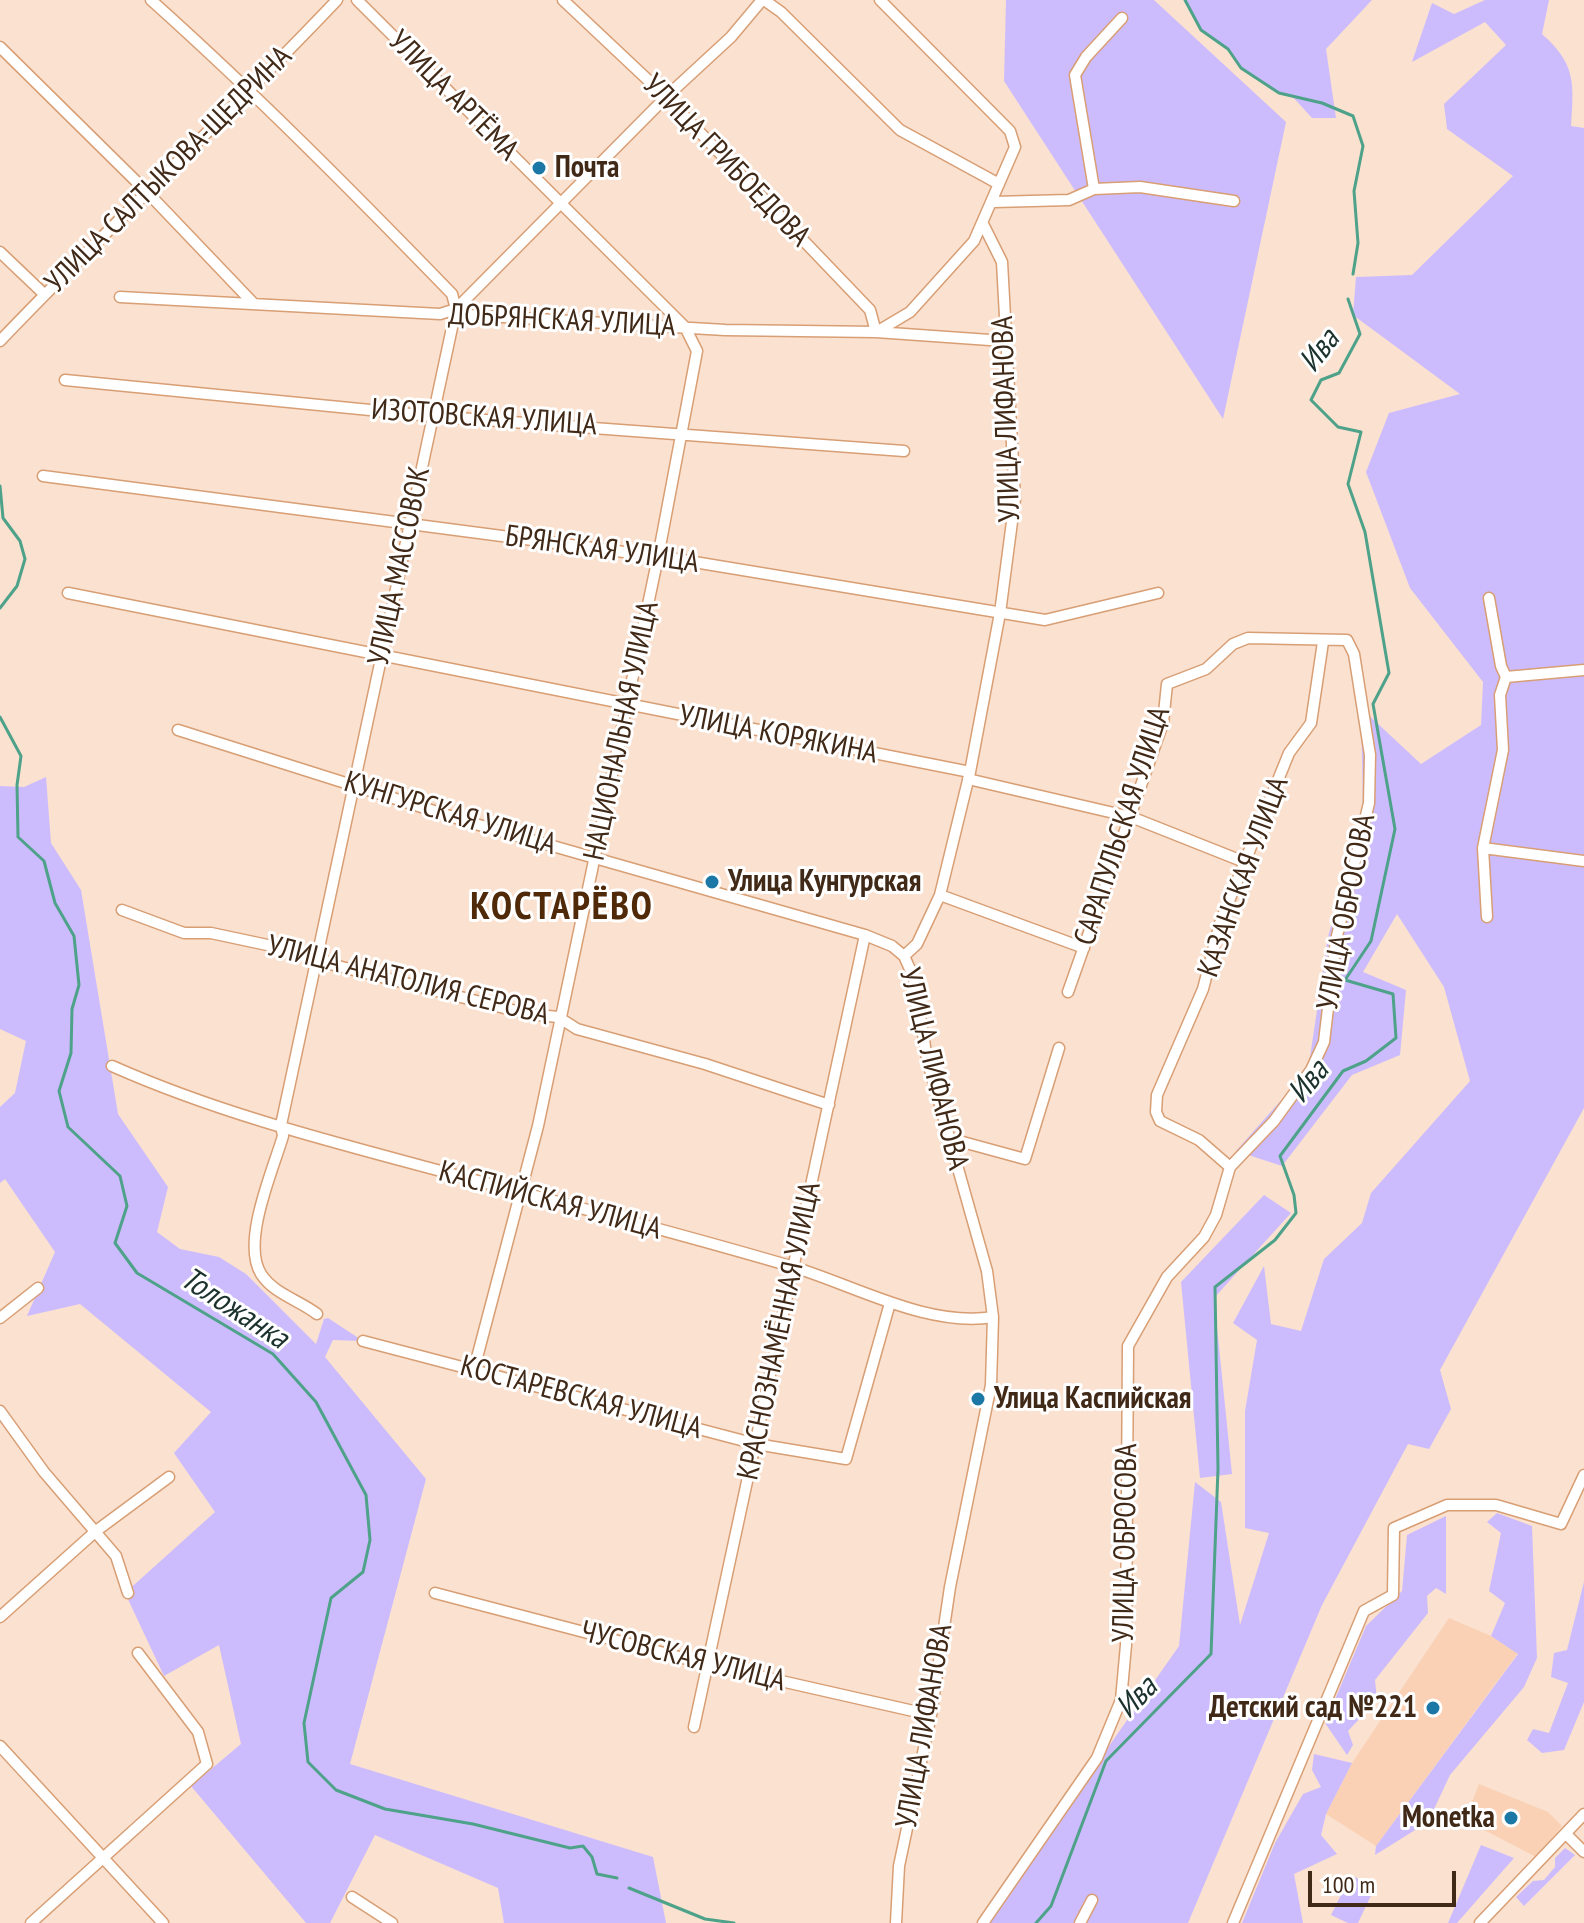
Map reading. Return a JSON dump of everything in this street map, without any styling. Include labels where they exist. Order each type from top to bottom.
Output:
[{"type":"street","points":[[151,0],[251,90],[452,294],[456,309]]},
{"type":"street","name":"УЛИЦА САЛТЫКОВА-ЩЕДРИНА","points":[[0,341],[111,224],[148,193],[337,0]]},
{"type":"street","name":"УЛИЦА АРТЁМА","points":[[357,0],[685,327]]},
{"type":"street","name":"УЛИЦА ГРИБОЕДОВА","points":[[563,0],[666,97],[870,310],[876,332]]},
{"type":"street","points":[[456,309],[666,97],[731,37],[763,0],[781,12],[900,130],[999,184]]},
{"type":"street","points":[[876,332],[910,312],[974,241],[994,202],[1015,147],[1010,131],[880,0]]},
{"type":"street","points":[[1094,189],[1075,75],[1086,57],[1122,18]]},
{"type":"street","points":[[0,47],[148,193],[254,304]]},
{"type":"street","points":[[994,202],[1069,200],[1094,189],[1140,187],[1234,201]]},
{"type":"street","name":"УЛИЦА ЛИФАНОВА","points":[[896,1923],[899,1866],[931,1715],[950,1587],[991,1385],[993,1317],[987,1271],[927,1059],[914,978],[904,956],[917,944],[940,895],[969,775],[1000,613],[1015,499],[1002,262],[983,224]]},
{"type":"street","points":[[0,252],[44,294]]},
{"type":"street","name":"ДОБРЯНСКАЯ УЛИЦА","points":[[120,297],[440,314],[456,309],[469,315],[685,327],[876,332],[1004,341]]},
{"type":"street","name":"УЛИЦА МАССОВОК","points":[[317,1314],[279,1291],[261,1273],[254,1247],[257,1224],[283,1136],[281,1125],[319,956],[352,784],[456,309]]},
{"type":"street","name":"НАЦИОНАЛЬНАЯ УЛИЦА","points":[[474,1369],[522,1193],[658,557],[697,351],[685,327]]},
{"type":"street","name":"ИЗОТОВСКАЯ УЛИЦА","points":[[65,380],[431,416],[682,433],[765,444],[904,451]]},
{"type":"street","name":"БРЯНСКАЯ УЛИЦА","points":[[43,476],[658,557],[1045,620],[1158,593]]},
{"type":"street","name":"УЛИЦА КОРЯКИНА","points":[[68,593],[969,775],[1131,817],[1247,863]]},
{"type":"street","points":[[1487,917],[1483,848],[1503,750],[1500,695],[1506,677],[1501,666],[1489,598]]},
{"type":"street","name":"САРАПУЛЬСКАЯ УЛИЦА","points":[[1068,992],[1163,723],[1167,684],[1206,669],[1233,644],[1248,638],[1323,642]]},
{"type":"street","name":"УЛИЦА ОБРОСОВА","points":[[983,1923],[1097,1758],[1121,1700],[1126,1645],[1128,1346],[1167,1277],[1204,1237],[1216,1215],[1230,1167],[1274,1121],[1311,1070],[1324,1042],[1336,940],[1369,803],[1370,755],[1354,654],[1347,640],[1323,642]]},
{"type":"street","name":"КАЗАНСКАЯ УЛИЦА","points":[[1230,1167],[1199,1140],[1160,1121],[1156,1112],[1157,1095],[1203,989],[1220,923],[1247,863],[1289,753],[1311,723],[1323,642]]},
{"type":"street","points":[[1506,677],[1584,670]]},
{"type":"street","name":"КУНГУРСКАЯ УЛИЦА","points":[[178,730],[594,858],[865,935],[892,946],[904,956]]},
{"type":"street","points":[[1483,848],[1584,861]]},
{"type":"street","points":[[940,895],[1084,948]]},
{"type":"street","name":"УЛИЦА АНАТОЛИЯ СЕРОВА","points":[[122,910],[184,933],[211,933],[319,956],[345,968],[528,1014],[558,1017],[577,1029],[705,1064],[829,1105]]},
{"type":"street","name":"КРАСНОЗНАМЁННАЯ УЛИЦА","points":[[694,1727],[865,935]]},
{"type":"street","points":[[948,1138],[1025,1159],[1059,1048]]},
{"type":"street","name":"КАСПИЙСКАЯ УЛИЦА","points":[[112,1066],[172,1093],[292,1131],[793,1267],[890,1303],[933,1313],[993,1317]]},
{"type":"street","points":[[0,1318],[38,1288]]},
{"type":"street","name":"КОСТАРЕВСКАЯ УЛИЦА","points":[[363,1341],[756,1444],[846,1459],[890,1303]]},
{"type":"street","points":[[0,1411],[44,1472],[116,1556],[128,1593]]},
{"type":"street","points":[[1233,1923],[1364,1611],[1393,1595],[1394,1528],[1447,1505],[1496,1505],[1561,1524],[1584,1475]]},
{"type":"street","points":[[0,1617],[96,1531],[169,1477]]},
{"type":"street","name":"ЧУСОВСКАЯ УЛИЦА","points":[[435,1593],[706,1664],[931,1715]]},
{"type":"street","points":[[31,1923],[207,1764],[198,1732],[138,1653]]},
{"type":"street","points":[[0,1746],[163,1923]]},
{"type":"street","points":[[1480,1923],[1584,1814]]},
{"type":"street","points":[[1567,1835],[1584,1852]]},
{"type":"street","points":[[352,1897],[392,1923]]},
{"type":"street","points":[[1080,1923],[1092,1900]]},
{"type":"shaded area","points":[[1006,0],[1154,0],[1286,122],[1223,419],[1004,81]]},
{"type":"shaded area","points":[[1185,0],[1372,0],[1326,49],[1336,118],[1312,118],[1292,96],[1279,93],[1241,68],[1228,49],[1201,30]]},
{"type":"shaded area","points":[[1485,0],[1549,0],[1542,34],[1567,65],[1573,98],[1571,126],[1584,128],[1584,1108],[1440,1370],[1451,1409],[1429,1449],[1408,1444],[1322,1605],[1188,1923],[985,1923],[1179,1646],[1195,1482],[1221,1502],[1240,1625],[1269,1533],[1245,1528],[1245,1411],[1257,1340],[1233,1323],[1264,1266],[1271,1324],[1301,1331],[1324,1259],[1362,1223],[1371,1193],[1470,1081],[1444,987],[1397,914],[1363,972],[1406,990],[1400,1055],[1352,1075],[1282,1166],[1236,1151],[1308,1070],[1328,937],[1363,809],[1361,708],[1421,764],[1481,725],[1483,682],[1410,588],[1366,472],[1389,413],[1460,394],[1353,315],[1356,277],[1412,275],[1513,176],[1447,129],[1444,104],[1506,45],[1485,22],[1412,62],[1432,3],[1454,14]]},
{"type":"shaded area","points":[[46,777],[51,843],[81,890],[118,1114],[168,1187],[157,1232],[180,1249],[219,1257],[246,1274],[316,1344],[324,1319],[328,1318],[363,1341],[333,1340],[325,1357],[426,1479],[350,1764],[653,1857],[666,1923],[504,1923],[498,1888],[375,1835],[330,1923],[306,1923],[191,1786],[241,1744],[219,1645],[164,1676],[125,1593],[215,1512],[174,1453],[211,1412],[80,1304],[27,1316],[55,1252],[5,1179],[0,1183],[0,1107],[15,1093],[26,1041],[0,1029],[0,786],[24,787]]},
{"type":"shaded area","points":[[1264,1195],[1291,1213],[1214,1298],[1232,1474],[1200,1478],[1181,1282]]},
{"type":"shaded area","points":[[1497,1513],[1532,1526],[1537,1658],[1524,1687],[1450,1775],[1428,1822],[1375,1855],[1376,1846],[1518,1654],[1491,1636],[1505,1603],[1489,1591],[1501,1533],[1487,1522]]},
{"type":"shaded area","points":[[1446,1516],[1446,1594],[1436,1588],[1427,1596],[1428,1613],[1375,1680],[1377,1700],[1348,1731],[1353,1745],[1347,1755],[1325,1723],[1366,1626],[1402,1591],[1407,1535]]},
{"type":"shaded area","points":[[1584,1582],[1584,1702],[1564,1750],[1542,1753],[1527,1740],[1533,1729],[1549,1733],[1568,1683],[1551,1677],[1554,1653],[1567,1650]]},
{"type":"shaded area","name":"Детский сад №221","points":[[1449,1618],[1491,1636],[1518,1653],[1376,1846],[1326,1814],[1352,1763]]},
{"type":"shaded area","points":[[1314,1754],[1352,1763],[1326,1814],[1321,1835],[1337,1854],[1294,1874],[1303,1923],[1242,1923],[1275,1843],[1303,1794],[1321,1787],[1312,1770]]},
{"type":"shaded area","points":[[1479,1784],[1548,1812],[1562,1826],[1536,1857],[1465,1820]]},
{"type":"shaded area","points":[[1481,1845],[1514,1858],[1457,1923],[1448,1923]]},
{"type":"shaded area","points":[[1565,1848],[1575,1855],[1524,1906],[1516,1897],[1533,1881],[1544,1880],[1555,1867],[1555,1858]]},
{"type":"shaded area","points":[[1351,1875],[1375,1887],[1358,1923],[1348,1923],[1331,1915]]},
{"type":"waterway","name":"Ива","points":[[1185,0],[1201,30],[1228,49],[1241,68],[1279,93],[1322,103],[1353,116],[1363,146],[1354,191],[1358,243],[1353,274]]},
{"type":"waterway","name":"Ива","points":[[1036,1923],[1051,1906],[1106,1761],[1211,1654],[1218,1469],[1215,1287],[1275,1240],[1296,1213],[1294,1195],[1280,1156],[1343,1071],[1366,1061],[1396,1038],[1393,994],[1345,980],[1371,941],[1395,829],[1373,704],[1389,673],[1365,532],[1348,484],[1361,432],[1338,427],[1311,400],[1321,380],[1339,373],[1360,334],[1348,299]]},
{"type":"waterway","name":"Толожанка","points":[[0,486],[3,518],[20,541],[25,559],[17,586],[0,608]]},
{"type":"waterway","name":"Толожанка","points":[[0,717],[21,756],[17,785],[18,837],[44,861],[55,903],[74,936],[79,985],[72,1009],[71,1053],[59,1091],[68,1127],[120,1176],[127,1206],[115,1243],[137,1273],[273,1354],[316,1402],[366,1495],[370,1540],[363,1572],[331,1598],[304,1723],[308,1762],[336,1790],[385,1809],[473,1824],[570,1848],[583,1846],[592,1857],[597,1874],[617,1878]]},
{"type":"waterway","name":"Толожанка","points":[[629,1888],[705,1919],[734,1923]]},
{"type":"place","name":"Почта","points":[[539,168]]},
{"type":"place","name":"Улица Кунгурская","points":[[712,882]]},
{"type":"place","name":"Улица Каспийская","points":[[978,1399]]},
{"type":"place","name":"Детский сад №221","points":[[1433,1708]]},
{"type":"place","name":"Monetka","points":[[1511,1818]]},
{"type":"district","name":"КОСТАРЁВО","points":[[562,908]]}]
